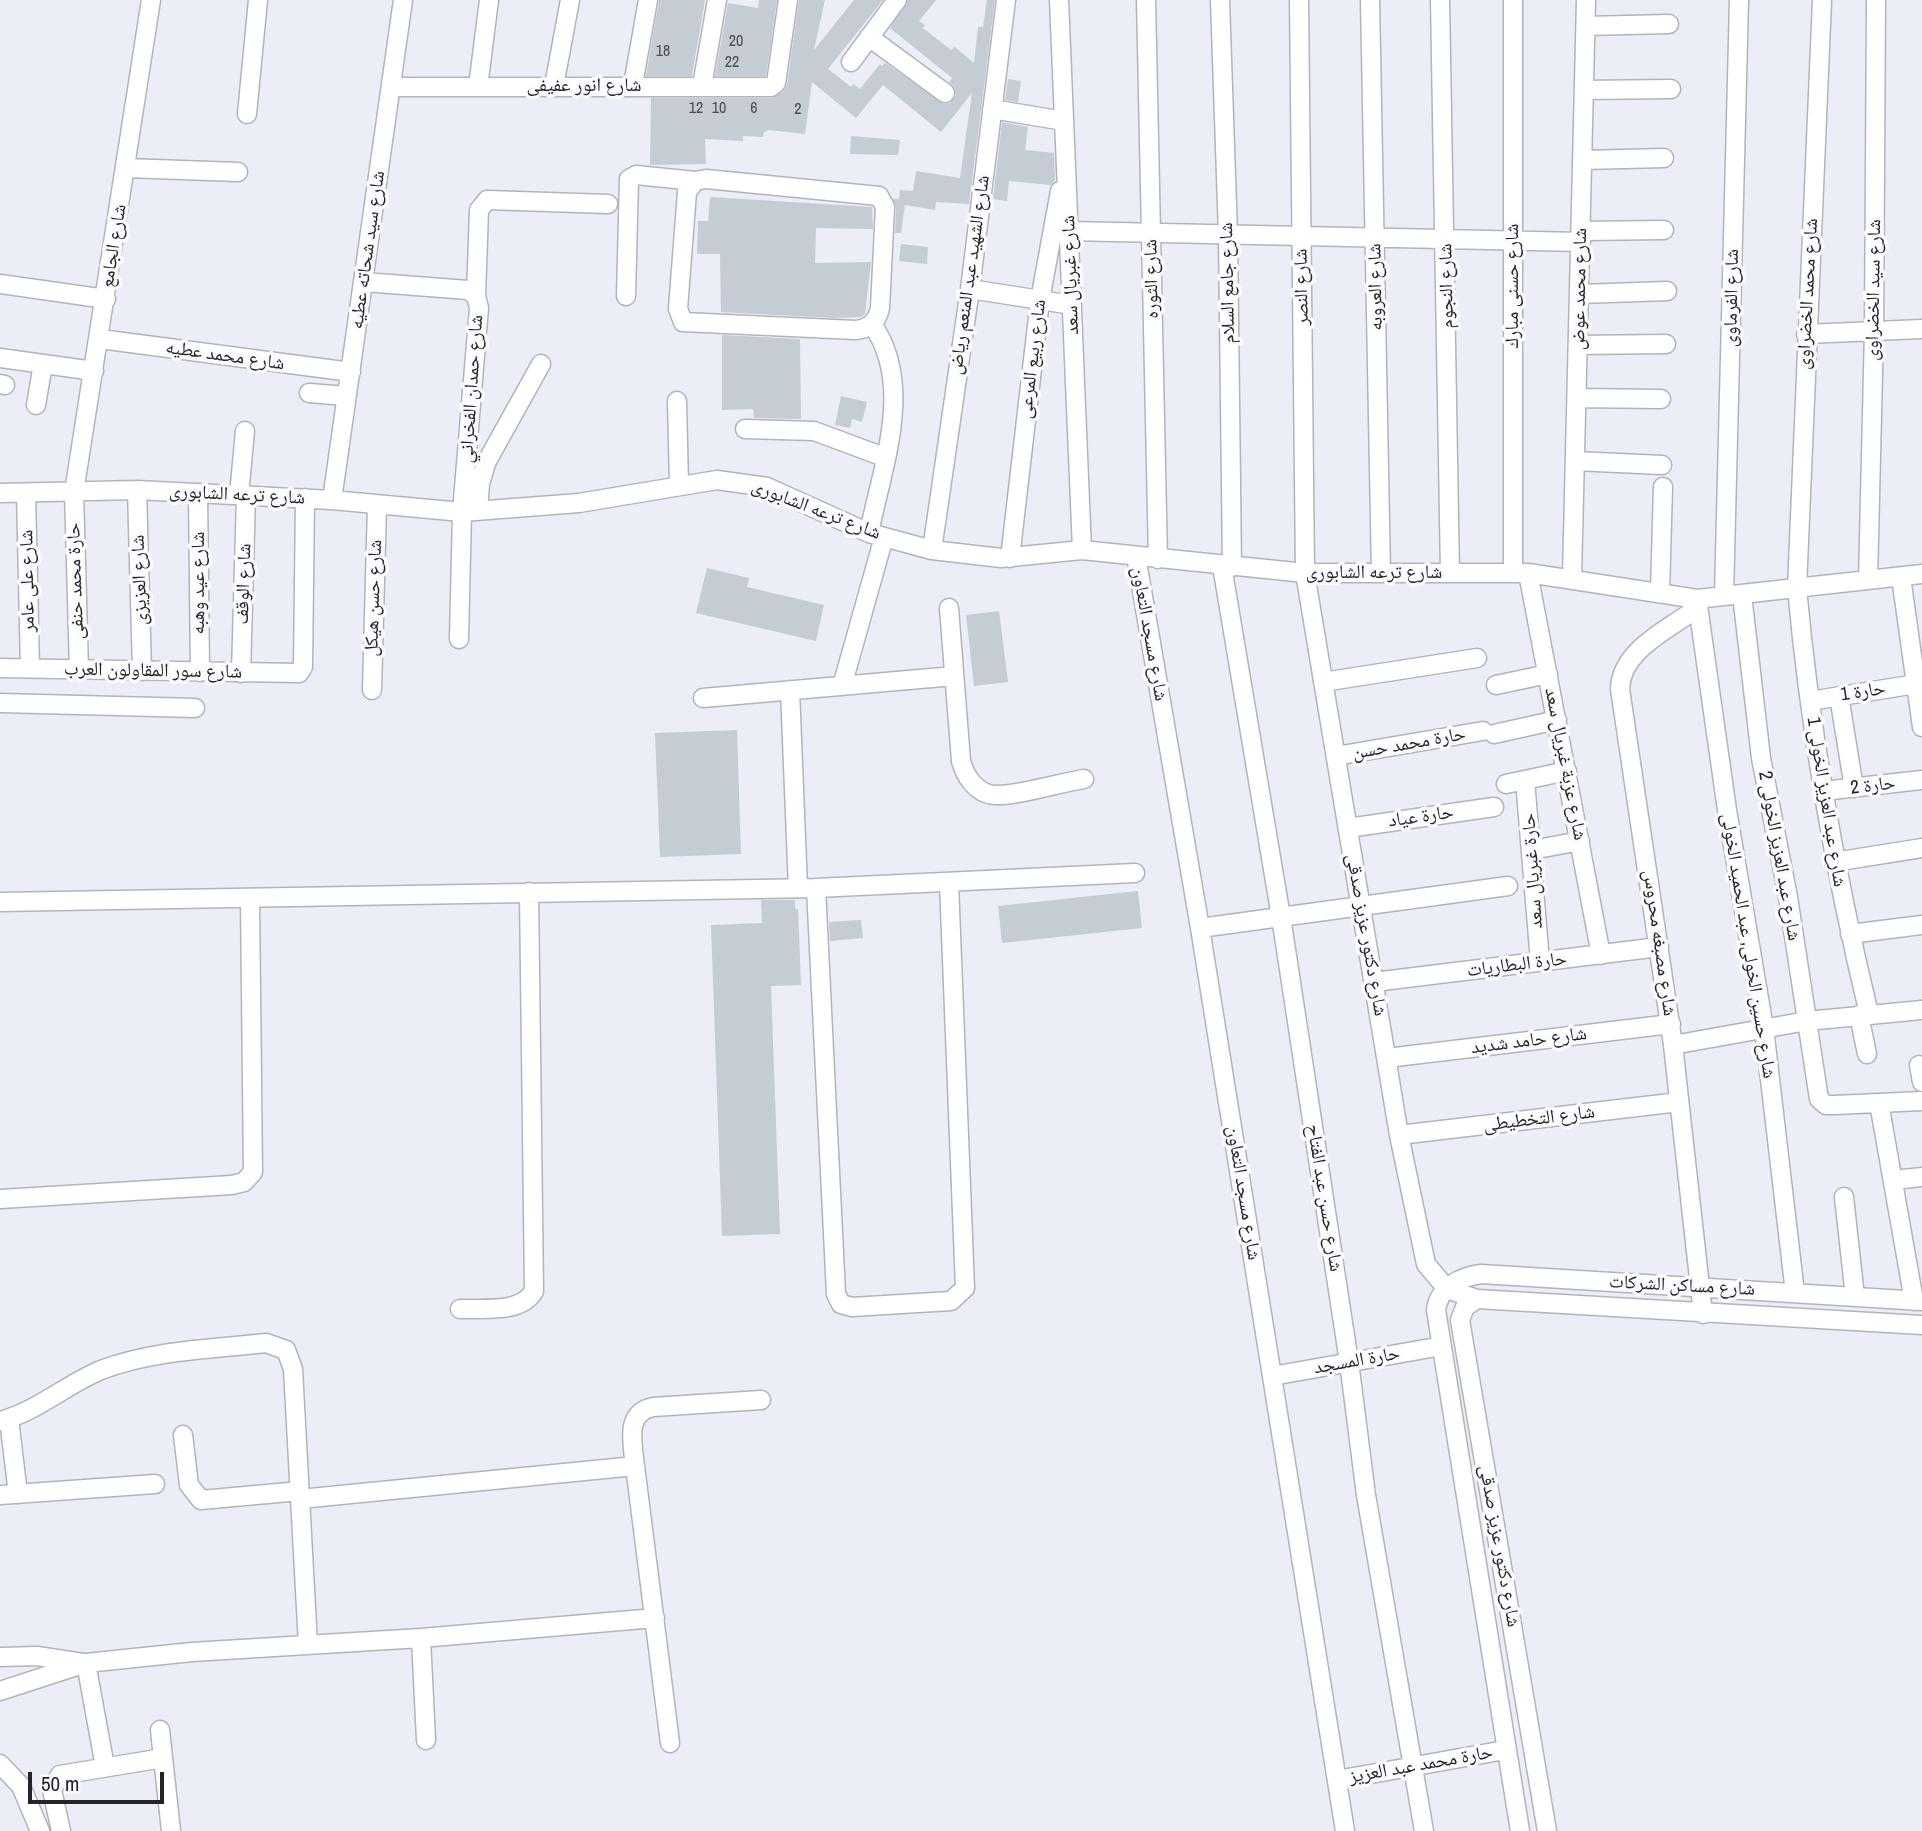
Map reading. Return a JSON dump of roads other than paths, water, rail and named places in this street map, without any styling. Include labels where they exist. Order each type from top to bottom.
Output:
[{"type":"street","name":"شارع الجامع","points":[[74,492],[151,0]]},
{"type":"street","points":[[247,114],[258,0]]},
{"type":"street","name":"شارع سيد شحاته عطيه","points":[[332,500],[404,0]]},
{"type":"street","points":[[478,87],[489,0]]},
{"type":"street","points":[[554,86],[570,0]]},
{"type":"street","points":[[633,85],[648,0]]},
{"type":"street","points":[[702,86],[717,0]]},
{"type":"street","name":"شارع انور عفيفى","points":[[391,86],[767,87],[776,83],[788,0]]},
{"type":"street","points":[[851,62],[897,0]]},
{"type":"street","name":"شارع الشهيد عبد المنعم رياض","points":[[932,550],[970,289],[1006,0]]},
{"type":"street","name":"شارع غبريال سعد","points":[[1059,0],[1082,550]]},
{"type":"street","name":"شارع الثوره","points":[[1146,0],[1158,559]]},
{"type":"street","name":"شارع جامع السلام","points":[[1220,0],[1228,235],[1227,566]]},
{"type":"street","name":"شارع النصر","points":[[1299,0],[1305,573]]},
{"type":"street","name":"شارع العروبه","points":[[1370,0],[1381,573]]},
{"type":"street","name":"شارع النجوم","points":[[1440,0],[1450,573]]},
{"type":"street","name":"شارع حسنى مبارك","points":[[1513,0],[1513,240],[1520,573]]},
{"type":"street","name":"شارع محمد عوض","points":[[1572,578],[1586,0]]},
{"type":"street","name":"شارع الفرماوى","points":[[1733,595],[1739,0]]},
{"type":"street","name":"شارع محمد الخضراوى","points":[[1797,588],[1822,0]]},
{"type":"street","name":"شارع سيد الخضراوى","points":[[1868,580],[1874,331],[1877,0]]},
{"type":"street","points":[[1586,26],[1669,24]]},
{"type":"street","points":[[869,37],[945,93]]},
{"type":"street","points":[[1584,90],[1671,89]]},
{"type":"street","points":[[992,108],[1064,121]]},
{"type":"street","points":[[1583,160],[1664,158]]},
{"type":"street","name":"شارع ربيع المرعى","points":[[1010,558],[1040,300],[1066,161]]},
{"type":"street","points":[[126,168],[238,172]]},
{"type":"street","points":[[626,296],[629,179],[636,176],[695,181],[706,179],[879,197],[885,213],[880,308],[872,324],[855,330],[683,323],[678,314],[687,192],[695,181]]},
{"type":"street","points":[[476,296],[479,211],[487,200],[608,204]]},
{"type":"street","points":[[1069,231],[1513,240],[1664,230]]},
{"type":"street","name":"شارع حمدان الفخراني","points":[[364,282],[468,290],[476,296],[479,308],[470,512]]},
{"type":"street","points":[[0,284],[106,299]]},
{"type":"street","points":[[970,289],[1072,305]]},
{"type":"street","points":[[1580,294],[1667,291]]},
{"type":"street","points":[[842,686],[876,535],[895,386],[889,353],[872,324]]},
{"type":"street","points":[[1806,334],[1922,329]]},
{"type":"street","name":"شارع محمد عطيه","points":[[100,339],[351,372]]},
{"type":"street","points":[[1578,345],[1666,344]]},
{"type":"street","points":[[0,358],[94,371]]},
{"type":"street","points":[[36,405],[43,364]]},
{"type":"street","points":[[459,639],[470,512],[486,463],[541,365]]},
{"type":"street","points":[[309,393],[347,396]]},
{"type":"street","points":[[1577,398],[1661,399]]},
{"type":"street","points":[[677,401],[679,485]]},
{"type":"street","points":[[745,429],[814,431],[884,457]]},
{"type":"street","name":"شارع الوقف","points":[[241,673],[245,431]]},
{"type":"street","points":[[1575,461],[1662,465]]},
{"type":"street","name":"شارع ترعه الشابورى","points":[[0,494],[137,490],[305,498],[470,512],[579,503],[718,480],[767,487],[876,535],[932,550],[1010,558],[1082,550],[1305,573],[1520,573],[1660,592],[1697,604],[1733,595],[1922,575]]},
{"type":"street","points":[[1660,592],[1662,487]]},
{"type":"street","name":"شارع العزيزى","points":[[137,490],[142,671]]},
{"type":"street","name":"حارة محمد حنفى","points":[[74,492],[79,670]]},
{"type":"street","name":"شارع على عامر","points":[[26,493],[30,668]]},
{"type":"street","name":"شارع عيد وهبه","points":[[198,493],[200,672]]},
{"type":"street","name":"شارع سور المقاولون العرب","points":[[0,668],[296,674],[303,667],[305,498]]},
{"type":"street","name":"شارع حسن هيكل","points":[[372,690],[377,505]]},
{"type":"street","name":"شارع مسجد التعاون","points":[[1136,556],[1200,928],[1345,1831]]},
{"type":"street","name":"شارع حسن عبد الفتاح","points":[[1227,566],[1349,1362],[1366,1495],[1424,1831]]},
{"type":"street","name":"شارع دكتور عزيز صدقى","points":[[1305,573],[1399,1135],[1426,1264],[1447,1289],[1439,1298],[1436,1310],[1520,1831]]},
{"type":"street","name":"شارع عزبة غبريال سعد","points":[[1520,573],[1548,674],[1601,955]]},
{"type":"street","points":[[1901,577],[1922,727]]},
{"type":"street","name":"شارع عبد العزيز الخولى 1","points":[[1797,588],[1810,701],[1834,862],[1864,1014],[1867,1054]]},
{"type":"street","name":"شارع عبد العزيز الخولى 2","points":[[1733,595],[1788,897],[1819,1099],[1826,1105],[1880,1103]]},
{"type":"street","name":"شارع مصبغه محروس","points":[[1697,604],[1628,660],[1621,674],[1620,689],[1674,1045],[1703,1314]]},
{"type":"street","name":"شارع حسين الخولى, عبد الحميد الخولى","points":[[1697,604],[1727,810],[1764,1028],[1795,1293]]},
{"type":"street","points":[[949,608],[961,761],[974,784],[995,795],[1084,779]]},
{"type":"street","points":[[1323,682],[1478,659]]},
{"type":"street","points":[[1496,685],[1548,674]]},
{"type":"street","points":[[703,698],[954,676]]},
{"type":"street","name":"حارة 1","points":[[1810,701],[1916,684]]},
{"type":"street","points":[[790,690],[807,888],[835,1294],[841,1304],[852,1307],[951,1301],[965,1288],[949,883]]},
{"type":"street","points":[[1839,696],[1854,788]]},
{"type":"street","points":[[0,703],[195,708]]},
{"type":"street","name":"حارة محمد حسن","points":[[1336,756],[1557,720]]},
{"type":"street","points":[[1506,784],[1567,771]]},
{"type":"street","name":"حارة غبريال سعد","points":[[1525,780],[1539,962]]},
{"type":"street","name":"حارة 2","points":[[1824,792],[1922,780]]},
{"type":"street","name":"حارة عياد","points":[[1348,828],[1494,807]]},
{"type":"street","points":[[1532,850],[1580,841]]},
{"type":"street","points":[[1834,862],[1922,848]]},
{"type":"street","points":[[0,902],[250,900],[807,888],[1135,873]]},
{"type":"street","points":[[1200,928],[1508,886]]},
{"type":"street","points":[[460,1309],[513,1307],[530,1300],[534,1291],[529,892]]},
{"type":"street","points":[[0,1199],[232,1185],[244,1182],[253,1172],[250,900]]},
{"type":"street","points":[[1850,934],[1922,925]]},
{"type":"street","name":"حارة البطاريات","points":[[1374,982],[1660,947]]},
{"type":"street","points":[[1674,1045],[1807,1021],[1922,1010]]},
{"type":"street","name":"شارع حامد شديد","points":[[1387,1058],[1671,1024]]},
{"type":"street","points":[[1918,1301],[1880,1103],[1922,1101]]},
{"type":"street","name":"شارع التخطيطى","points":[[1399,1135],[1679,1102]]},
{"type":"street","points":[[1894,1180],[1922,1177]]},
{"type":"street","points":[[1844,1197],[1855,1297]]},
{"type":"street","name":"شارع مساكن الشركات","points":[[1447,1289],[1462,1279],[1481,1274],[1918,1301]]},
{"type":"street","points":[[1447,1289],[1477,1300]]},
{"type":"street","name":"شارع دكتور عزيز صدقى","points":[[1477,1300],[1465,1307],[1460,1320],[1548,1831]]},
{"type":"street","name":"شارع مساكن الشركات","points":[[1477,1300],[1922,1325]]},
{"type":"street","points":[[19,1494],[4,1420],[82,1379],[126,1362],[154,1355],[274,1343],[286,1350],[293,1362],[308,1645]]},
{"type":"street","name":"حارة المسجد","points":[[1272,1376],[1442,1346]]},
{"type":"street","points":[[670,1743],[632,1428],[636,1416],[646,1409],[761,1400]]},
{"type":"street","points":[[183,1435],[189,1485],[201,1500],[300,1495],[635,1466]]},
{"type":"street","points":[[0,1495],[155,1485]]},
{"type":"street","points":[[0,1657],[37,1656],[86,1663],[655,1618]]},
{"type":"street","points":[[421,1638],[426,1741]]},
{"type":"street","points":[[0,1691],[86,1663]]},
{"type":"street","points":[[86,1663],[105,1767]]},
{"type":"street","points":[[160,1730],[172,1831]]},
{"type":"street","name":"حارة محمد عبد العزيز","points":[[1337,1780],[1505,1750]]},
{"type":"street","points":[[61,1831],[52,1795],[56,1780],[66,1772],[163,1758]]},
{"type":"street","points":[[0,1764],[21,1786],[40,1831]]}]
